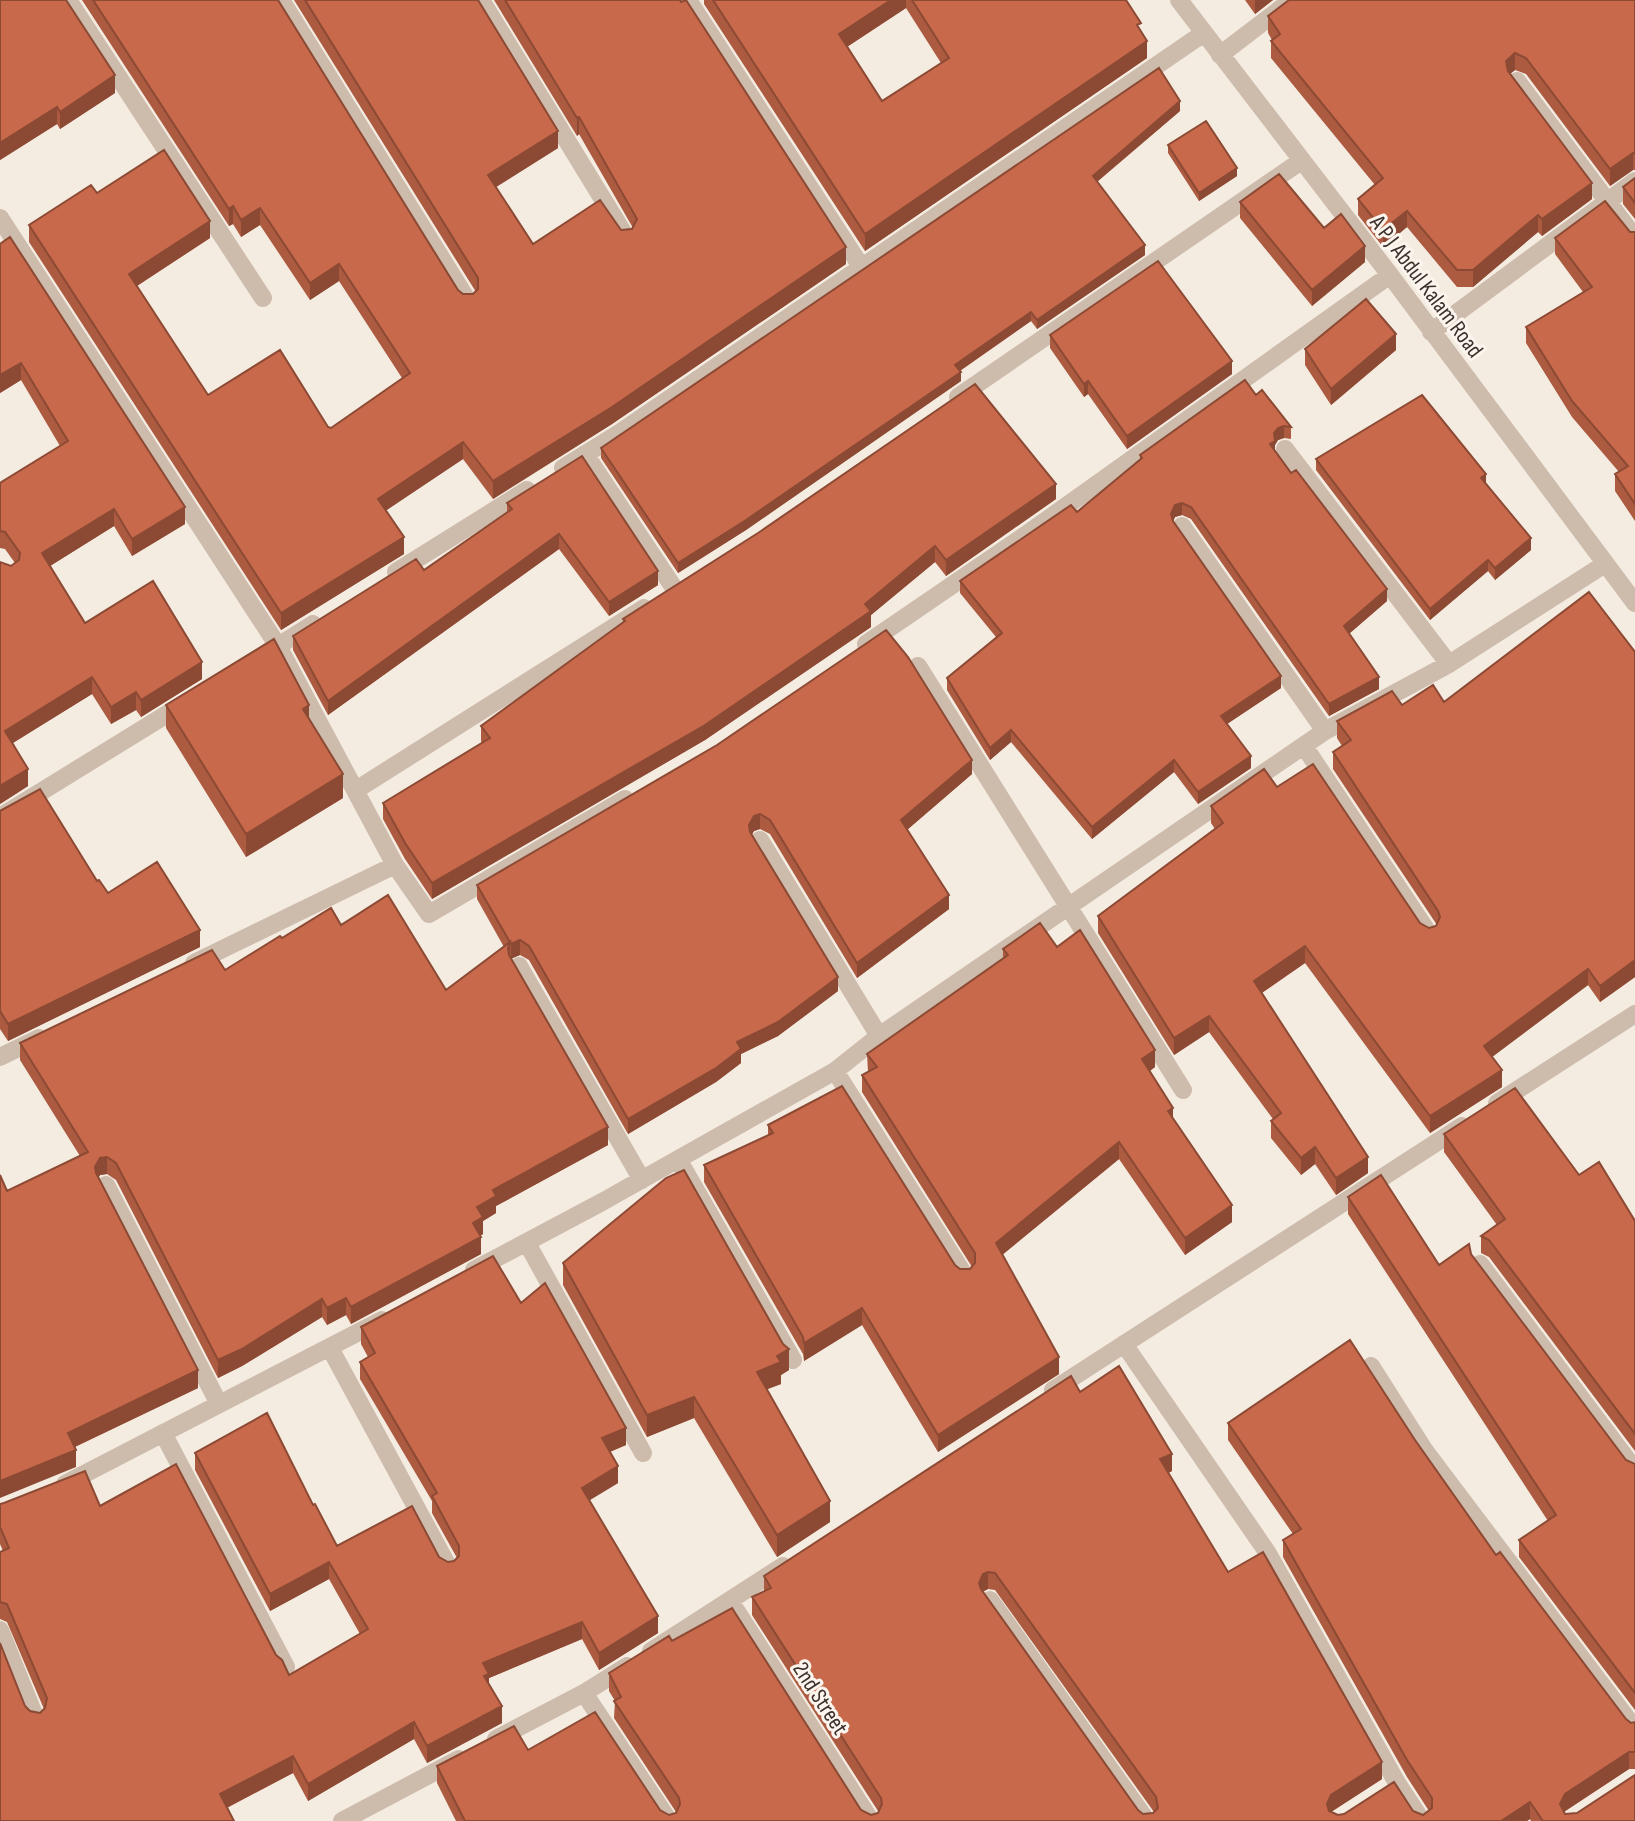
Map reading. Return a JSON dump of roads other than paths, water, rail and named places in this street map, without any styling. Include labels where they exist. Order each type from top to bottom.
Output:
[{"type":"street","points":[[68,0],[263,298]]},
{"type":"street","points":[[281,0],[468,301]]},
{"type":"street","points":[[481,0],[626,237]]},
{"type":"street","points":[[688,0],[862,268]]},
{"type":"street","name":"A P J Abdul Kalam Road","points":[[1179,0],[1390,275],[1635,603]]},
{"type":"street","points":[[1220,55],[1292,0]]},
{"type":"street","points":[[384,580],[585,454],[1204,33]]},
{"type":"street","points":[[1517,81],[1635,239]]},
{"type":"street","points":[[946,405],[1301,161]]},
{"type":"street","points":[[1431,332],[1635,181]]},
{"type":"street","points":[[0,218],[278,646],[395,865],[429,914],[643,789]]},
{"type":"street","points":[[846,657],[1027,534],[1390,275]]},
{"type":"street","points":[[1284,449],[1449,664]]},
{"type":"street","points":[[356,790],[680,585],[585,454]]},
{"type":"street","points":[[1182,526],[1325,731]]},
{"type":"street","points":[[461,1277],[642,1180],[835,1071],[879,1036],[1325,731],[1449,664],[1605,564]]},
{"type":"street","points":[[255,660],[325,617]]},
{"type":"street","points":[[918,666],[1183,1090]]},
{"type":"street","points":[[0,817],[197,696]]},
{"type":"street","points":[[1304,746],[1429,934]]},
{"type":"street","points":[[760,840],[879,1036]]},
{"type":"street","points":[[173,973],[395,865]]},
{"type":"street","points":[[519,966],[642,1180]]},
{"type":"street","points":[[1043,1397],[1635,1014]]},
{"type":"street","points":[[0,1057],[49,1033]]},
{"type":"street","points":[[835,1071],[965,1276]]},
{"type":"street","points":[[678,1159],[793,1360]]},
{"type":"street","points":[[106,1185],[219,1404]]},
{"type":"street","points":[[527,1242],[643,1453]]},
{"type":"street","points":[[1480,1264],[1635,1470]]},
{"type":"street","points":[[46,1492],[69,1483],[401,1309]]},
{"type":"street","points":[[1124,1344],[1267,1552],[1391,1787],[1422,1821]]},
{"type":"street","points":[[330,1348],[449,1568]]},
{"type":"street","points":[[1371,1366],[1425,1451],[1635,1729]]},
{"type":"street","points":[[163,1433],[286,1667]]},
{"type":"street","points":[[342,1821],[584,1693],[799,1555]]},
{"type":"street","points":[[990,1600],[1147,1821]]},
{"type":"street","name":"2nd Street","points":[[730,1601],[871,1821]]},
{"type":"street","points":[[0,1630],[36,1719]]},
{"type":"street","points":[[584,1693],[669,1821]]}]
